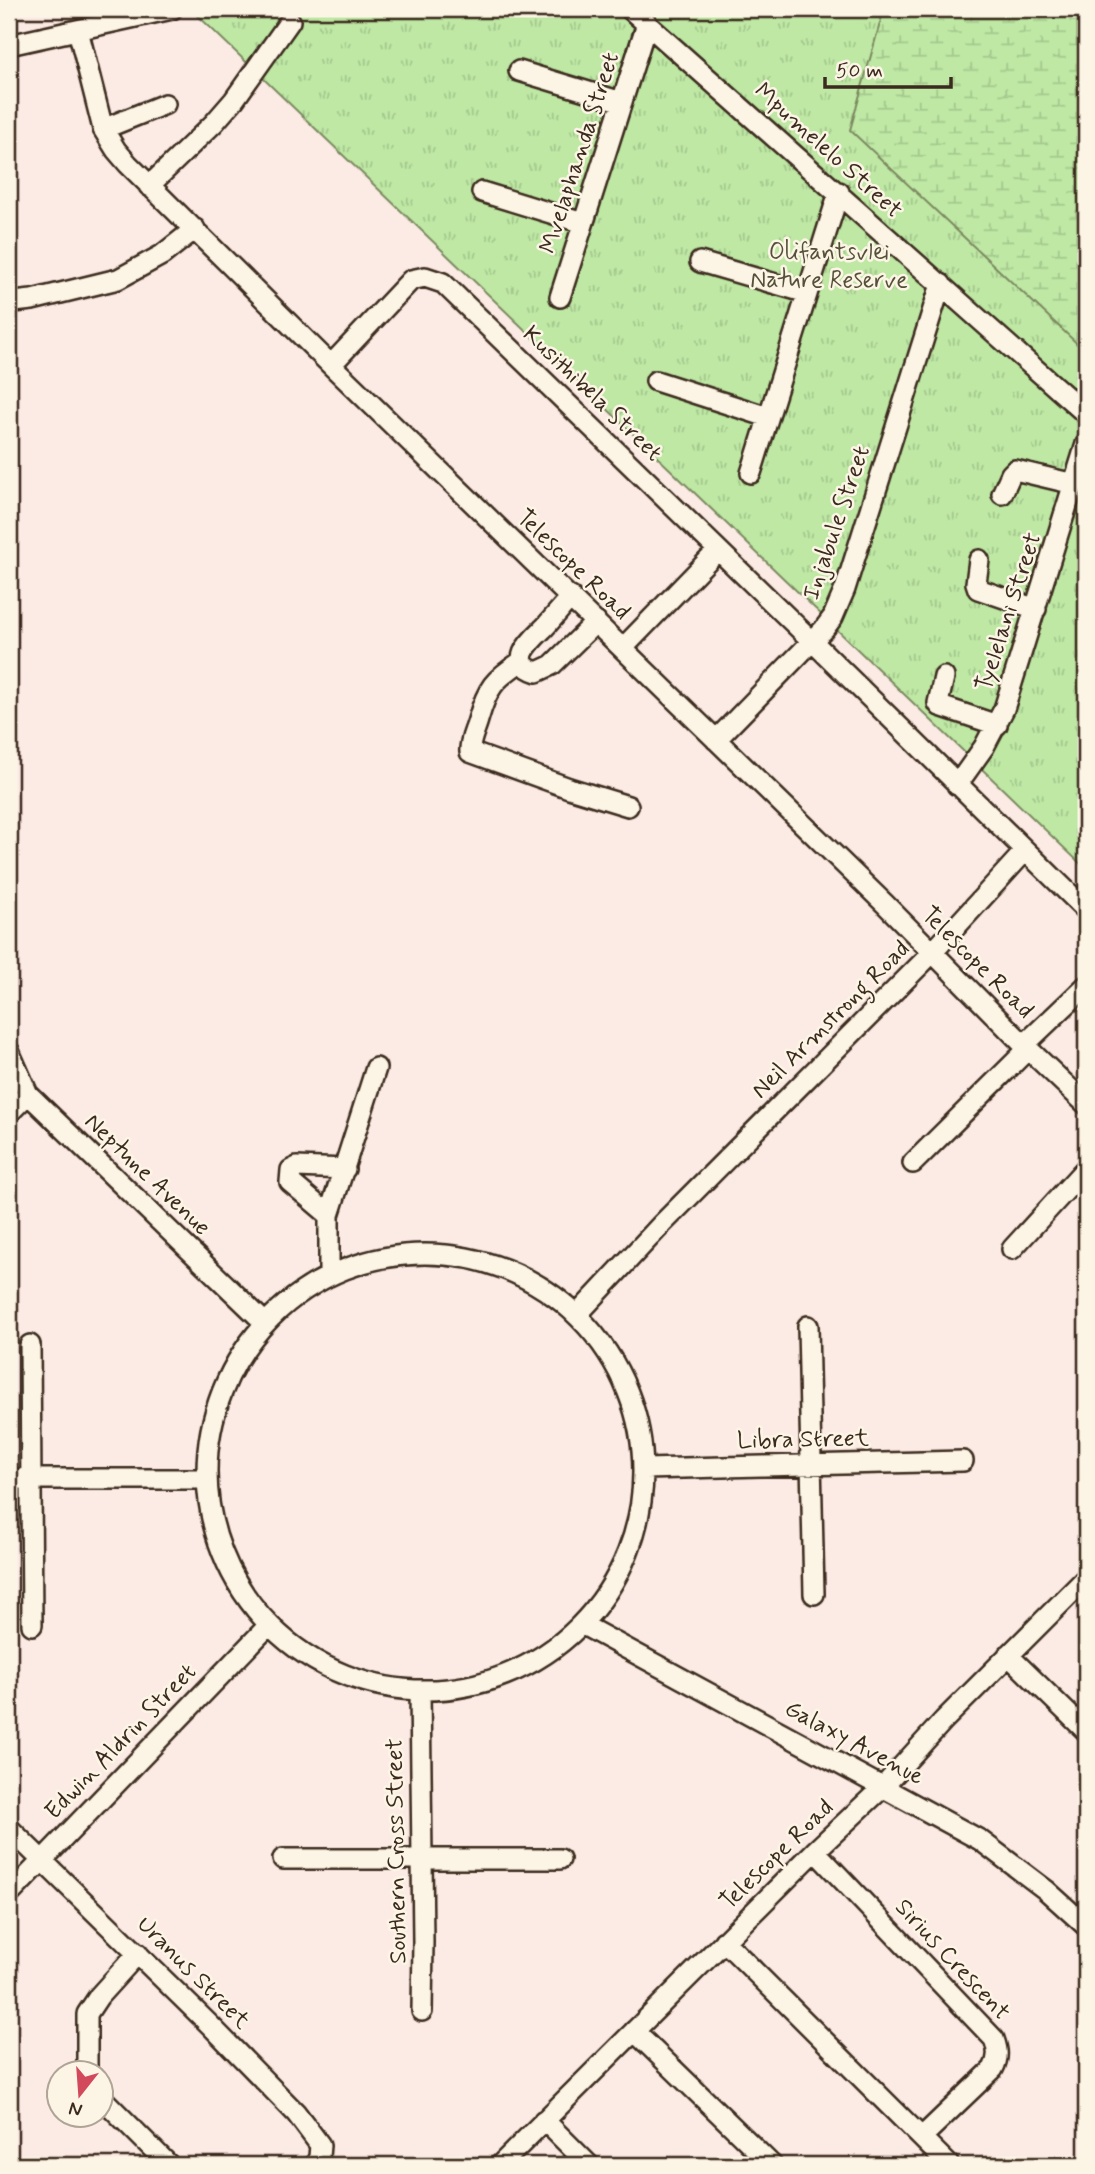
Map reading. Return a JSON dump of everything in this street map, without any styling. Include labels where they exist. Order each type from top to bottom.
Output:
[{"type":"street","points":[[9,45],[172,9]]},
{"type":"street","name":"Mpumelelo Street","points":[[631,9],[1086,414]]},
{"type":"street","points":[[149,186],[234,100],[290,21]]},
{"type":"street","name":"Mvelaphanda Street","points":[[560,297],[648,23]]},
{"type":"street","name":"Telescope Road","points":[[78,30],[103,129],[116,150],[149,186],[885,904],[1086,1104]]},
{"type":"street","points":[[519,71],[622,102]]},
{"type":"street","points":[[103,129],[165,104]]},
{"type":"street","points":[[482,192],[583,223]]},
{"type":"street","points":[[751,473],[839,192]]},
{"type":"street","points":[[9,299],[15,302],[32,300],[118,279],[162,255],[195,229]]},
{"type":"street","points":[[701,262],[807,293]]},
{"type":"street","name":"Kusithibela Street","points":[[331,365],[411,280],[425,277],[439,281],[812,640]]},
{"type":"street","name":"Injabule Street","points":[[716,740],[833,617],[845,589],[940,284]]},
{"type":"street","points":[[656,381],[768,417]]},
{"type":"street","name":"Tyelelani Street","points":[[957,785],[997,725],[1011,691],[1086,444]]},
{"type":"street","points":[[1002,494],[1015,470],[1074,484]]},
{"type":"street","points":[[623,648],[718,550]]},
{"type":"street","points":[[979,560],[976,583],[978,589],[1036,609]]},
{"type":"street","points":[[571,597],[528,642],[522,661],[503,674],[487,691],[472,736],[470,752],[628,806]]},
{"type":"street","points":[[522,661],[531,670],[542,671],[565,653],[596,622]]},
{"type":"street","points":[[812,640],[1086,910]]},
{"type":"street","points":[[944,677],[938,703],[940,706],[997,725]]},
{"type":"street","name":"Neil Armstrong Road","points":[[577,1315],[661,1225],[932,953],[1025,851]]},
{"type":"street","points":[[913,1163],[1086,986]]},
{"type":"street","name":"Neptune Avenue","points":[[9,1051],[28,1094],[265,1323]]},
{"type":"street","points":[[329,1276],[329,1215],[376,1068]]},
{"type":"street","points":[[9,1114],[28,1094]]},
{"type":"street","points":[[329,1215],[290,1182],[289,1175],[291,1170],[297,1167],[345,1169]]},
{"type":"street","points":[[1012,1249],[1086,1168]]},
{"type":"street","points":[[433,1254],[459,1257],[511,1271],[546,1291],[577,1315],[602,1344],[626,1385],[636,1412],[645,1469],[642,1512],[630,1553],[610,1591],[583,1625],[548,1654],[508,1675],[465,1687],[419,1690],[386,1687],[353,1679],[294,1647],[269,1625],[243,1593],[224,1558],[211,1519],[206,1479],[209,1436],[220,1395],[239,1357],[265,1323],[284,1305],[329,1276],[379,1259],[433,1254]]},
{"type":"street","points":[[808,1326],[814,1594]]},
{"type":"street","points":[[30,1345],[32,1625]]},
{"type":"street","name":"Libra Street","points":[[645,1469],[963,1461]]},
{"type":"street","points":[[9,1479],[206,1479]]},
{"type":"street","name":"Telescope Road","points":[[500,2165],[723,1941],[883,1787],[1008,1655],[1086,1578]]},
{"type":"street","name":"Edwin Aldrin Street","points":[[9,1895],[269,1625]]},
{"type":"street","name":"Galaxy Avenue","points":[[583,1625],[981,1840],[1046,1889],[1086,1926]]},
{"type":"street","points":[[1008,1655],[1086,1731]]},
{"type":"street","name":"Southern Cross Street","points":[[419,1690],[422,2011]]},
{"type":"street","name":"Uranus Street","points":[[9,1828],[138,1953],[296,2113],[320,2145],[315,2165]]},
{"type":"street","name":"Sirius Crescent","points":[[815,1851],[994,2039],[997,2046],[998,2054],[993,2069],[922,2137]]},
{"type":"street","points":[[283,1859],[560,1859]]},
{"type":"street","points":[[723,1941],[949,2165]]},
{"type":"street","points":[[87,2058],[87,2014],[99,1996],[138,1953]]},
{"type":"street","points":[[634,2031],[772,2165]]},
{"type":"street","points":[[116,2112],[169,2165]]},
{"type":"street","points":[[544,2120],[589,2165]]},
{"type":"green space","name":"Olifantsvlei Nature Reserve","points":[[191,9],[1086,9],[1086,869]]},
{"type":"green space","points":[[884,9],[1061,9],[1086,24],[1086,352],[850,130]]}]
